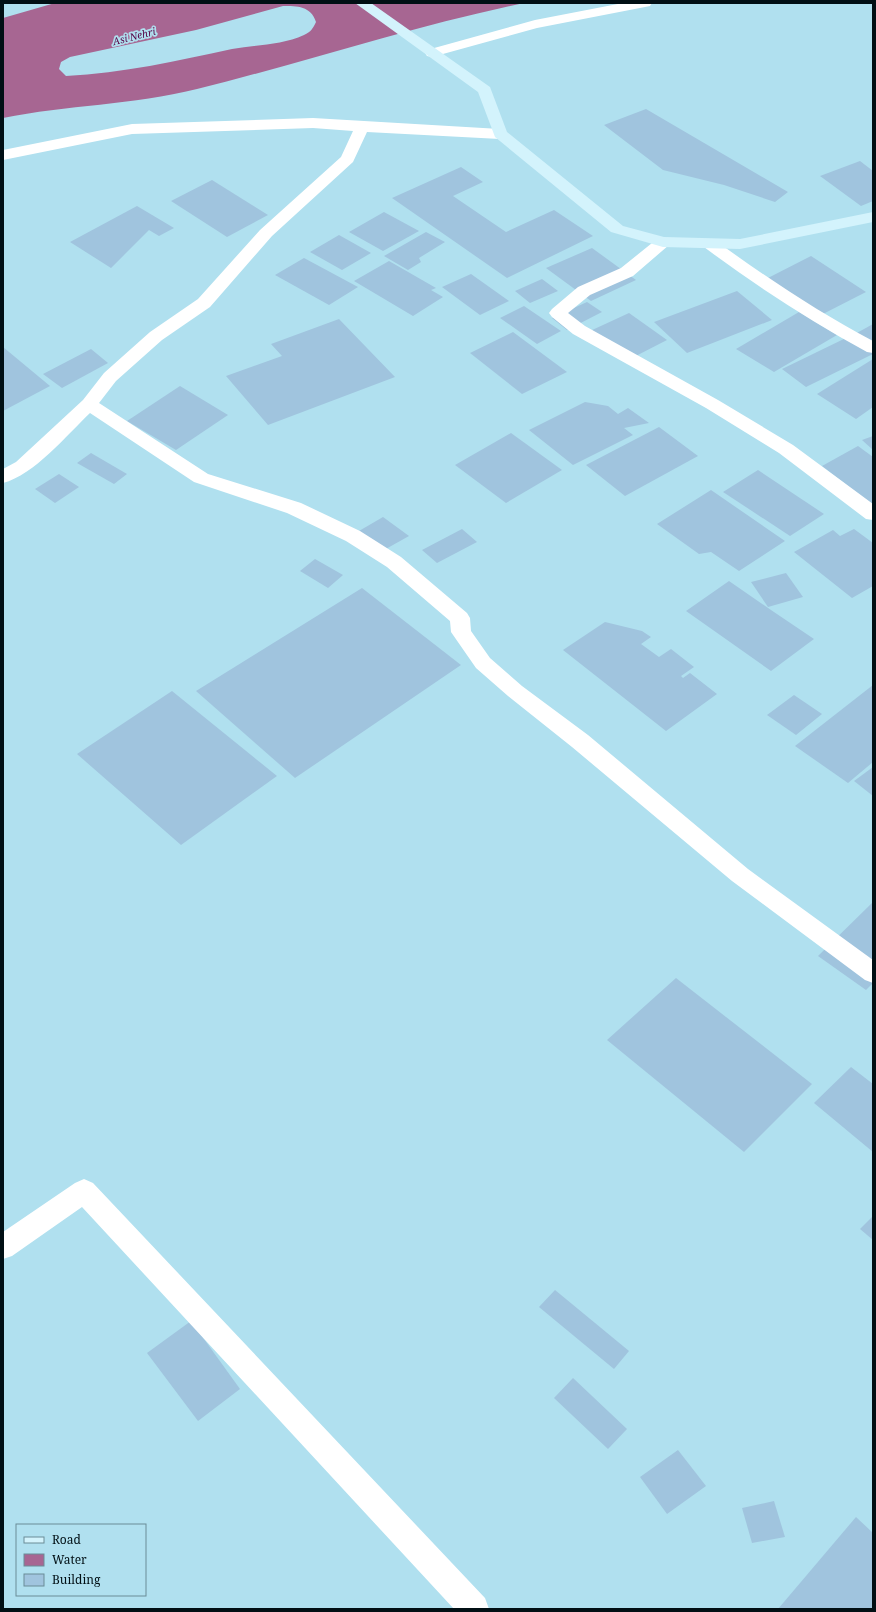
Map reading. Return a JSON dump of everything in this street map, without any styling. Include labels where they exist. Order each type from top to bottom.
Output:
[{"type":"main road","points":[[362,3],[485,90],[500,134],[617,229],[663,242],[740,244],[873,217]]},
{"type":"street","points":[[432,53],[535,24],[645,3]]},
{"type":"street","points":[[3,155],[132,129],[313,124],[500,134]]},
{"type":"street","points":[[3,477],[23,466],[89,404],[110,377],[156,336],[204,303],[266,233],[348,159],[362,127]]},
{"type":"street","points":[[663,242],[627,272],[584,291],[558,313],[579,330],[712,404],[786,449],[873,514]]},
{"type":"street","points":[[710,244],[778,293],[832,327],[873,348]]},
{"type":"street","points":[[89,404],[201,478],[294,508],[353,536],[394,562],[460,618],[460,632],[483,663],[515,691],[580,740],[740,875],[873,973]]},
{"type":"street","points":[[3,1247],[84,1191],[474,1609]]},
{"type":"water","name":"Asi Nehri","points":[[55,3],[524,3],[441,22],[197,89],[124,102],[51,110],[3,118],[3,18]],"holes":[[[283,6],[298,7],[307,10],[311,13],[316,22],[313,28],[308,33],[287,41],[232,49],[129,69],[66,76],[59,69],[61,62],[70,57],[196,30]]]},
{"type":"building","points":[[646,109],[788,192],[775,202],[724,185],[663,170],[604,125]]},
{"type":"building","points":[[860,161],[873,171],[873,201],[861,206],[820,176]]},
{"type":"building","points":[[461,167],[483,182],[453,196],[506,232],[554,210],[593,236],[507,278],[392,198]]},
{"type":"building","points":[[212,180],[268,215],[227,237],[171,201]]},
{"type":"building","points":[[137,206],[174,228],[159,236],[149,230],[111,268],[70,242]]},
{"type":"building","points":[[384,212],[419,231],[383,251],[349,232]]},
{"type":"building","points":[[426,232],[445,242],[419,258],[421,262],[408,270],[384,256]]},
{"type":"building","points":[[339,235],[371,253],[342,270],[310,252]]},
{"type":"building","points":[[592,248],[636,280],[591,301],[546,268]]},
{"type":"building","points":[[811,256],[866,292],[819,316],[764,280]]},
{"type":"building","points":[[304,258],[358,287],[329,305],[275,275]]},
{"type":"building","points":[[389,261],[436,288],[431,290],[443,297],[413,316],[354,281]]},
{"type":"building","points":[[471,274],[509,301],[480,315],[442,287]]},
{"type":"building","points":[[542,279],[558,291],[530,303],[515,291]]},
{"type":"building","points":[[737,291],[772,320],[687,353],[654,322]]},
{"type":"building","points":[[587,302],[602,312],[567,330],[552,318]]},
{"type":"building","points":[[524,306],[561,331],[537,344],[500,318]]},
{"type":"building","points":[[799,312],[837,335],[774,372],[736,349]]},
{"type":"building","points":[[629,313],[667,340],[628,360],[590,331]]},
{"type":"building","points":[[339,319],[395,377],[268,425],[226,376],[282,356],[271,344]]},
{"type":"building","points":[[873,324],[873,346],[855,334]]},
{"type":"building","points":[[513,332],[567,372],[522,394],[470,353]]},
{"type":"building","points":[[850,336],[873,354],[806,387],[782,369]]},
{"type":"building","points":[[3,347],[50,386],[3,411]]},
{"type":"building","points":[[91,349],[108,363],[62,388],[43,374]]},
{"type":"building","points":[[873,359],[873,407],[856,419],[817,394]]},
{"type":"building","points":[[180,386],[228,415],[176,450],[127,421]]},
{"type":"building","points":[[585,402],[608,406],[618,414],[628,408],[649,423],[624,428],[633,435],[573,465],[529,430]]},
{"type":"building","points":[[659,427],[698,456],[625,496],[586,465]]},
{"type":"building","points":[[511,433],[562,470],[506,503],[455,465]]},
{"type":"building","points":[[873,436],[873,450],[862,440]]},
{"type":"building","points":[[858,446],[873,457],[873,505],[822,466]]},
{"type":"building","points":[[91,453],[127,474],[114,484],[77,463]]},
{"type":"building","points":[[758,470],[824,514],[790,536],[723,492]]},
{"type":"building","points":[[59,474],[79,487],[55,503],[35,489]]},
{"type":"building","points":[[711,490],[785,541],[739,571],[711,552],[699,554],[657,524]]},
{"type":"building","points":[[383,517],[409,536],[384,550],[359,531]]},
{"type":"building","points":[[462,529],[477,542],[437,563],[422,550]]},
{"type":"building","points":[[854,529],[873,543],[873,586],[852,598],[794,552],[833,530],[840,536]]},
{"type":"building","points":[[315,559],[343,575],[328,588],[300,571]]},
{"type":"building","points":[[786,573],[803,597],[768,607],[751,582]]},
{"type":"building","points":[[729,581],[814,639],[771,671],[686,611]]},
{"type":"building","points":[[362,588],[461,665],[295,778],[196,691]]},
{"type":"building","points":[[605,622],[642,631],[651,637],[641,644],[659,657],[671,649],[694,667],[681,676],[683,678],[690,673],[717,694],[666,731],[563,650]]},
{"type":"building","points":[[873,685],[873,762],[848,783],[795,746]]},
{"type":"building","points":[[172,691],[277,776],[181,845],[77,754]]},
{"type":"building","points":[[794,695],[822,714],[796,735],[767,715]]},
{"type":"building","points":[[873,767],[873,796],[854,781]]},
{"type":"building","points":[[873,902],[873,983],[866,990],[818,956]]},
{"type":"building","points":[[676,978],[812,1084],[744,1152],[607,1040]]},
{"type":"building","points":[[851,1067],[873,1084],[873,1152],[814,1103]]},
{"type":"building","points":[[873,1216],[873,1240],[860,1229]]},
{"type":"building","points":[[555,1290],[629,1351],[614,1369],[539,1307]]},
{"type":"building","points":[[191,1321],[240,1389],[198,1421],[147,1353]]},
{"type":"building","points":[[573,1378],[627,1429],[608,1449],[554,1398]]},
{"type":"building","points":[[678,1450],[706,1486],[667,1514],[640,1477]]},
{"type":"building","points":[[774,1501],[785,1537],[752,1543],[742,1508]]},
{"type":"building","points":[[856,1517],[873,1533],[873,1609],[778,1609]]}]
